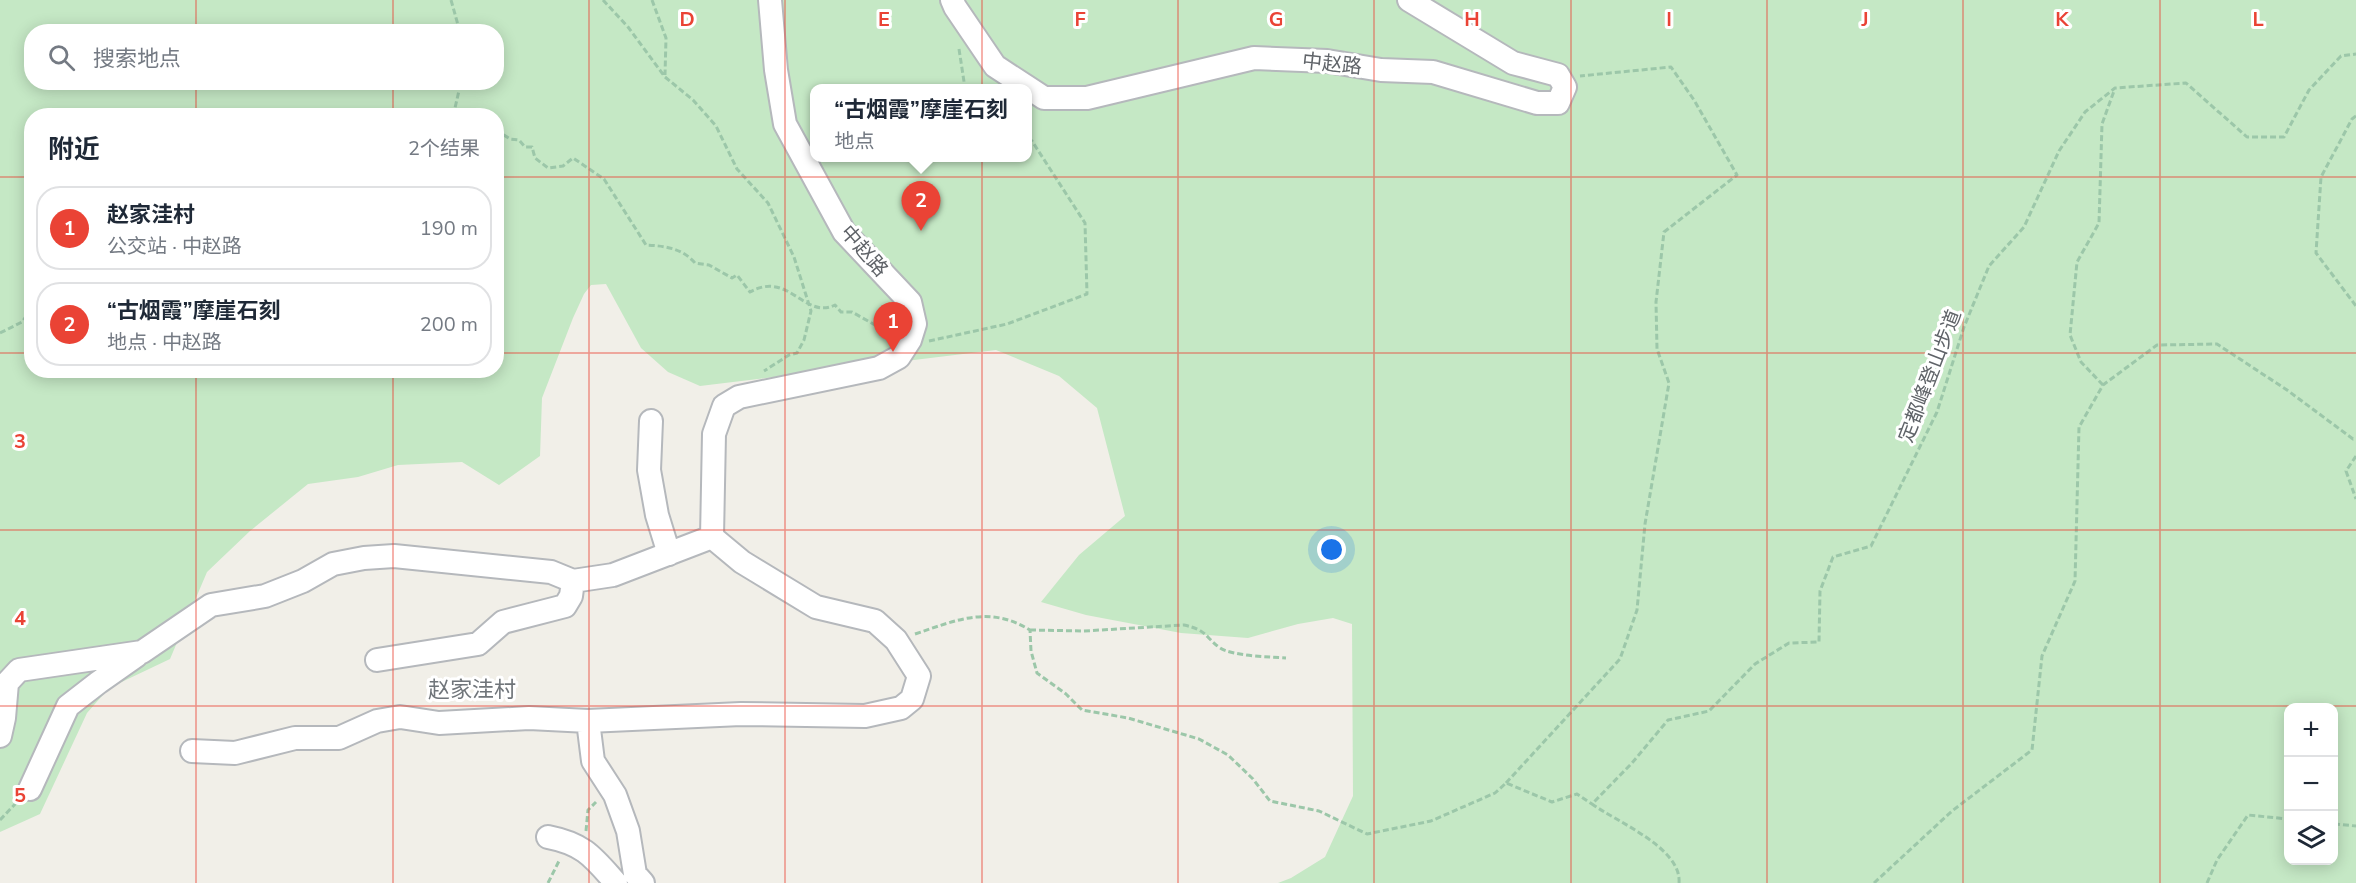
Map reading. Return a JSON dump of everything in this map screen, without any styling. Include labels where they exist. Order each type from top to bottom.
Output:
[{"type":"street","name":"中赵路","points":[[770,0],[776,70],[785,124],[844,232],[910,302],[915,324],[907,345]]},
{"type":"street","name":"中赵路","points":[[952,0],[995,66],[1023,84]]},
{"type":"street","points":[[1409,0],[1513,63],[1558,75],[1560,78]]},
{"type":"street","name":"中赵路","points":[[1032,90],[1044,98],[1087,98],[1254,58],[1327,61],[1381,70],[1433,72],[1537,103],[1558,103],[1565,87],[1560,78]]},
{"type":"street","points":[[712,537],[714,434],[724,406],[739,397],[879,368],[899,357],[907,345]]},
{"type":"street","points":[[651,421],[649,470],[657,515],[669,554]]},
{"type":"street","points":[[30,789],[69,706],[99,682],[211,605],[265,596],[303,581],[333,564],[364,558],[394,556],[551,572],[573,581],[613,575],[712,537]]},
{"type":"street","points":[[192,751],[235,753],[295,738],[339,738],[377,721],[400,717],[439,723],[529,718],[588,721],[741,714],[865,716],[901,708],[912,699],[919,676],[896,640],[875,621],[816,607],[742,562],[712,537]]},
{"type":"street","points":[[377,660],[478,645],[503,622],[565,606],[571,596],[573,581]]},
{"type":"street","points":[[0,736],[7,683],[19,670],[142,652]]},
{"type":"street","points":[[588,721],[593,761],[611,788],[628,831],[635,874],[642,883]]},
{"type":"street","points":[[567,843],[591,855],[616,883]]},
{"type":"path","points":[[452,0],[458,24]]},
{"type":"path","points":[[603,0],[628,27],[665,77],[693,100],[716,126],[737,169],[768,203],[794,256],[800,282],[811,311],[804,340],[797,353],[781,359],[754,377],[759,393]]},
{"type":"path","points":[[652,0],[666,38],[665,77]]},
{"type":"path","points":[[2103,384],[2081,362],[2070,335],[2076,262],[2099,223],[2102,124],[2115,88],[2186,83],[2247,137],[2284,137],[2309,90],[2342,56],[2356,54]]},
{"type":"path","points":[[1030,630],[1031,651],[1037,673],[1066,693],[1082,710],[1128,718],[1199,739],[1228,755],[1253,779],[1270,801],[1319,811],[1367,834],[1431,821],[1495,793],[1506,783],[1620,659],[1637,610],[1645,524],[1669,383],[1658,349],[1656,302],[1664,232],[1737,175],[1694,100],[1671,67],[1560,78]]},
{"type":"path","name":"定都峰登山步道","points":[[1592,804],[1632,763],[1668,720],[1709,711],[1755,664],[1789,643],[1819,642],[1820,591],[1833,557],[1871,546],[1937,412],[1964,327],[1989,266],[2025,227],[2059,151],[2085,112],[2115,88]]},
{"type":"path","points":[[455,108],[458,90]]},
{"type":"path","points":[[2356,116],[2352,118],[2321,177],[2316,252],[2356,306]]},
{"type":"path","points":[[504,135],[510,139],[519,140],[525,147],[532,147],[535,158],[548,168],[563,166],[573,158],[604,179],[646,245],[665,246],[688,255],[695,263],[709,265],[732,278],[737,275],[750,292],[760,286],[780,288],[801,298],[810,306],[826,309],[835,305],[841,312],[852,312],[907,345],[1007,324],[1087,294],[1085,224],[1032,141]]},
{"type":"path","points":[[0,333],[24,319]]},
{"type":"path","points":[[1874,883],[1952,811],[2032,750],[2042,656],[2074,582],[2079,427],[2103,384],[2157,345],[2217,344],[2354,438],[2356,444]]},
{"type":"path","points":[[2356,456],[2346,471],[2356,500]]},
{"type":"path","points":[[896,640],[962,619],[991,615],[1015,621],[1030,630],[1093,631],[1184,625],[1198,628],[1222,649],[1256,656],[1286,658]]},
{"type":"path","points":[[1506,783],[1552,802],[1577,794],[1662,848],[1680,874],[1679,883]]},
{"type":"path","points":[[548,883],[567,843],[588,810],[611,788]]},
{"type":"path","points":[[0,820],[30,789]]},
{"type":"path","points":[[2207,883],[2217,860],[2248,815],[2284,819]]},
{"type":"path","points":[[2338,824],[2356,826]]},
{"type":"green space","points":[[0,0],[2356,0],[2356,883],[1278,883],[1291,878],[1325,857],[1353,796],[1352,624],[1333,618],[1298,624],[1248,638],[1181,633],[1086,615],[1041,602],[1079,555],[1125,516],[1097,408],[1059,376],[996,350],[700,386],[668,372],[641,348],[606,284],[591,285],[584,294],[542,398],[540,456],[499,485],[462,462],[398,465],[358,477],[308,484],[250,531],[207,572],[170,659],[109,688],[87,713],[40,814],[0,832]]},
{"type":"place","name":"“古烟霞”摩崖石刻","points":[[921,231]]},
{"type":"place","name":"赵家洼村","points":[[893,352]]},
{"type":"district","name":"赵家洼村","points":[[472,690]]}]
